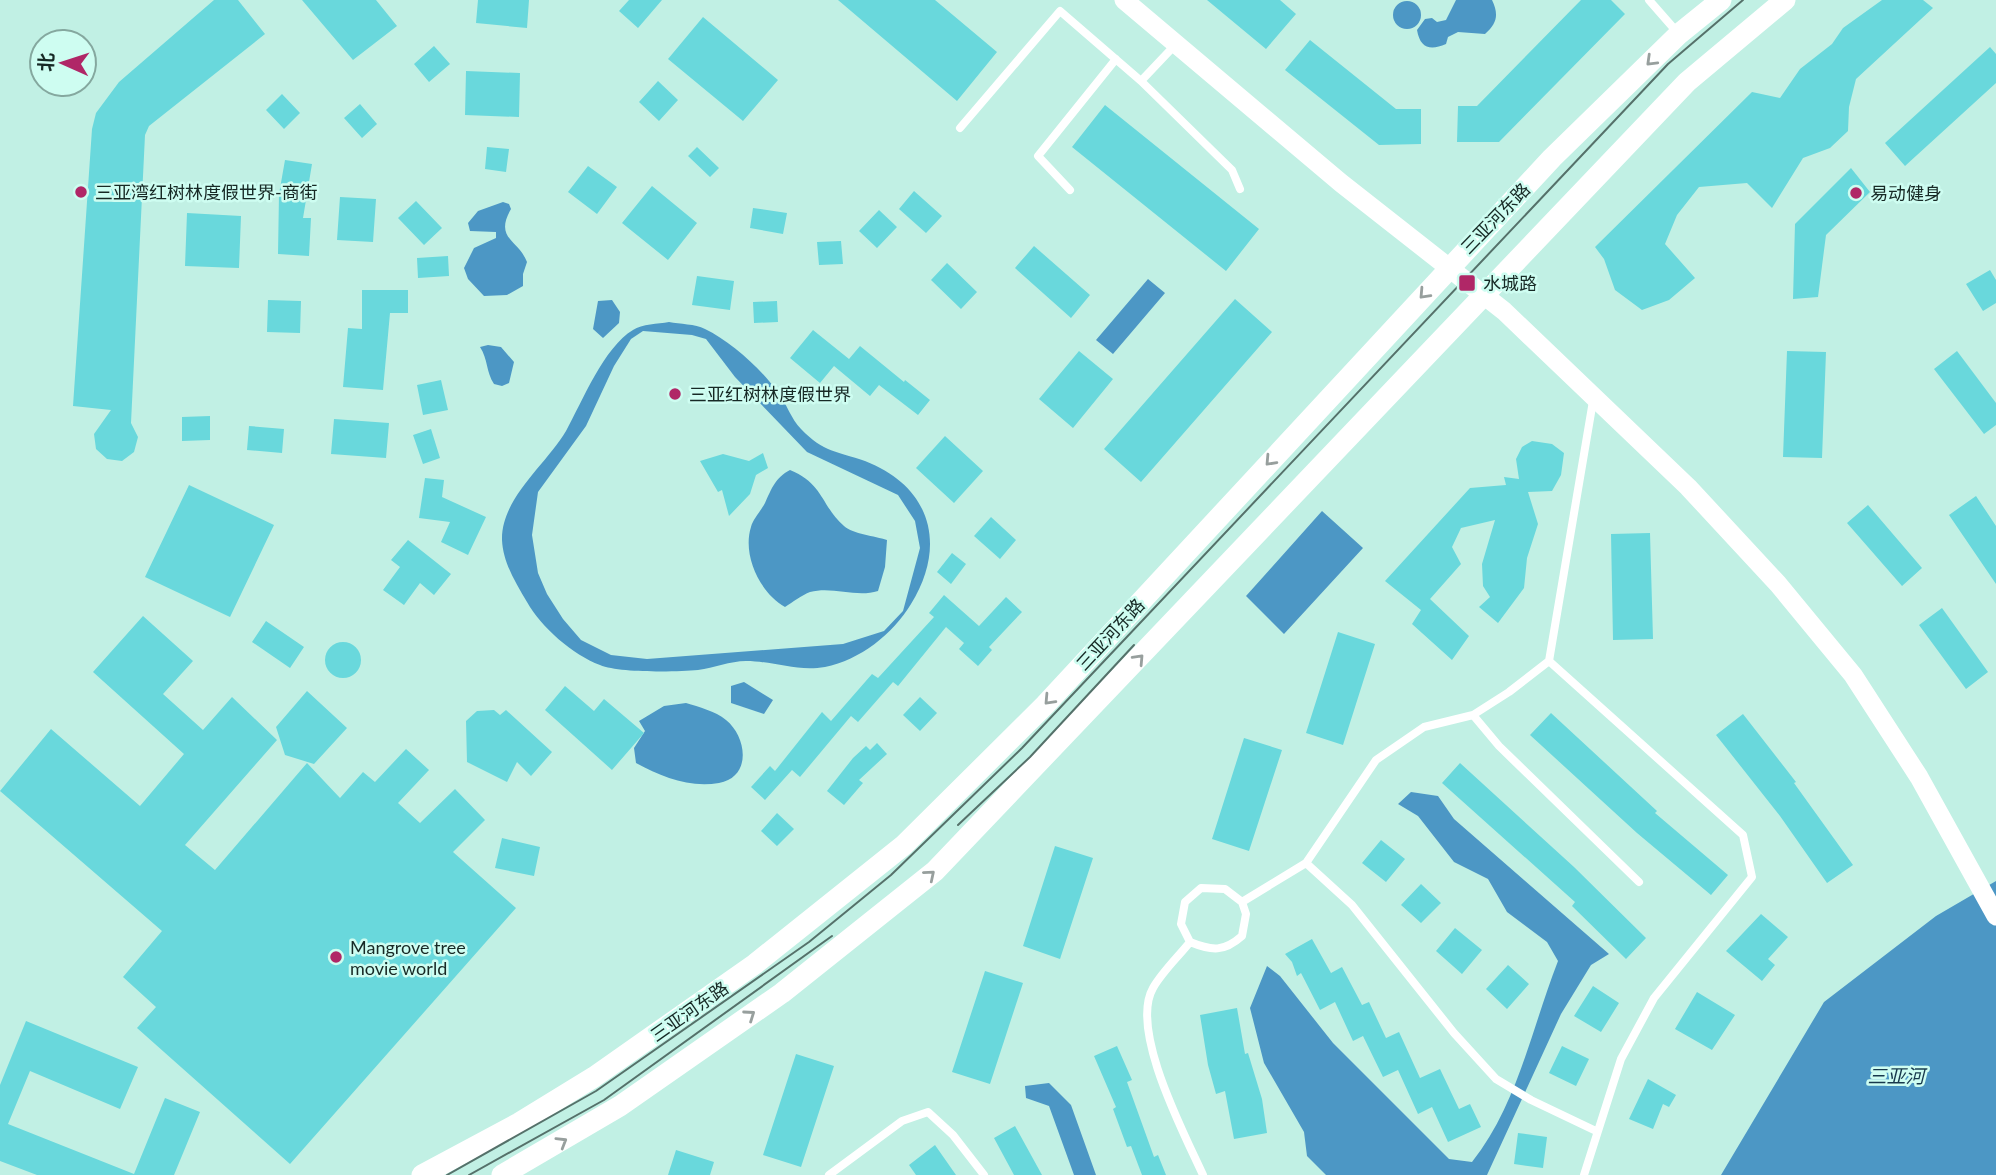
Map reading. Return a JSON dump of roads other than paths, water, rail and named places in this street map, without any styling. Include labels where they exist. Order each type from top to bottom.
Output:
[{"type":"main road","name":"三亚河东路","points":[[422,1175],[519,1123],[594,1077],[755,964],[904,845],[1045,705],[1552,158],[1679,34],[1721,0]]},
{"type":"main road","points":[[502,1175],[620,1106],[782,993],[936,870],[1687,82],[1785,0]]},
{"type":"street","points":[[1124,0],[1332,175],[1485,295],[1594,395],[1742,545],[1853,675],[1919,777],[1996,916]]},
{"type":"lane","points":[[1648,0],[1679,34]]},
{"type":"lane","points":[[960,128],[1060,11],[1141,81],[1232,170],[1240,189]]},
{"type":"lane","points":[[1141,81],[1177,43]]},
{"type":"lane","points":[[1070,190],[1038,156],[1116,59]]},
{"type":"lane","points":[[1242,902],[1306,863],[1376,760],[1424,727],[1473,715],[1509,692],[1549,661],[1594,395]]},
{"type":"lane","points":[[1549,661],[1743,835],[1752,877],[1654,998],[1621,1059],[1596,1130],[1584,1175]]},
{"type":"lane","points":[[1473,715],[1499,746],[1639,882]]},
{"type":"lane","points":[[1306,863],[1352,905],[1454,1033],[1496,1079],[1531,1100],[1596,1130]]},
{"type":"lane","points":[[1202,888],[1225,889],[1242,902],[1246,914],[1242,936],[1229,947],[1209,950],[1190,942],[1181,924],[1185,902],[1202,888]]},
{"type":"lane","points":[[1190,942],[1152,989],[1146,1017],[1163,1087],[1203,1175]]},
{"type":"lane","points":[[829,1175],[902,1121],[928,1112],[953,1135],[984,1175]]},
{"type":"water","points":[[1456,0],[1492,0],[1496,18],[1492,26],[1485,34],[1458,32],[1448,37],[1446,44],[1440,46],[1423,44],[1417,30],[1425,19],[1432,18],[1437,22],[1446,20]]},
{"type":"water","points":[[1407,1],[1417,5],[1421,15],[1417,25],[1407,29],[1397,25],[1393,15],[1397,5]]},
{"type":"water","points":[[503,202],[509,204],[511,209],[506,219],[506,233],[527,262],[523,286],[507,295],[484,296],[468,279],[464,268],[474,248],[496,238],[496,232],[470,231],[468,223],[478,211]]},
{"type":"water","points":[[1148,279],[1165,293],[1113,354],[1096,340]]},
{"type":"water","points":[[612,300],[620,312],[619,323],[603,338],[593,329],[598,301]]},
{"type":"water","points":[[669,322],[701,327],[725,341],[745,356],[763,375],[809,437],[824,447],[888,472],[906,486],[918,502],[927,520],[930,540],[922,582],[911,604],[895,626],[863,652],[838,664],[815,668],[746,661],[688,671],[609,668],[569,647],[549,630],[527,602],[511,572],[503,548],[504,525],[509,510],[526,482],[566,431],[603,362],[622,338],[645,325]],"holes":[[[643,331],[692,335],[706,339],[735,377],[807,452],[898,495],[915,521],[920,548],[903,611],[884,631],[843,644],[647,659],[611,655],[581,640],[563,619],[547,594],[538,573],[532,535],[538,492],[586,426],[614,366],[631,339]]]},
{"type":"water","points":[[480,347],[501,347],[514,362],[509,383],[502,386],[494,384],[491,379]]},
{"type":"water","points":[[790,470],[810,482],[836,518],[848,529],[887,540],[885,567],[878,591],[810,592],[785,607],[768,593],[751,561],[749,538],[753,521],[774,484]]},
{"type":"water","points":[[1322,511],[1363,548],[1284,634],[1246,596]]},
{"type":"water","points":[[744,682],[773,700],[764,714],[731,703],[731,686]]},
{"type":"water","points":[[686,703],[722,717],[733,727],[742,746],[743,756],[737,773],[730,779],[708,784],[686,783],[636,763],[634,748],[645,731],[639,721],[664,706]]},
{"type":"water","points":[[1411,792],[1438,796],[1454,819],[1609,954],[1591,965],[1561,1014],[1487,1175],[1326,1175],[1307,1156],[1304,1132],[1264,1063],[1250,1008],[1267,966],[1280,976],[1333,1043],[1449,1159],[1472,1162],[1488,1140],[1512,1091],[1558,961],[1547,942],[1507,912],[1488,879],[1454,862],[1418,816],[1398,804]]},
{"type":"water","name":"三亚河","points":[[1996,881],[1996,1175],[1721,1175],[1824,1002],[1936,916]]},
{"type":"water","points":[[1049,1083],[1071,1105],[1096,1175],[1074,1175],[1049,1106],[1026,1098],[1025,1086]]},
{"type":"tram line","points":[[447,1175],[596,1091],[809,942],[891,875],[1022,748],[1668,64],[1743,0]]},
{"type":"tram line","points":[[958,825],[1030,757],[1134,645]]},
{"type":"tram line","points":[[469,1175],[604,1100],[832,936]]},
{"type":"place","name":"三亚湾红树林度假世界-商街","points":[[81,192]]},
{"type":"place","name":"易动健身","points":[[1856,193]]},
{"type":"place","name":"水城路","points":[[1467,283]]},
{"type":"place","name":"三亚红树林度假世界","points":[[675,394]]},
{"type":"place","name":"Mangrove tree movie world","points":[[336,957]]}]
